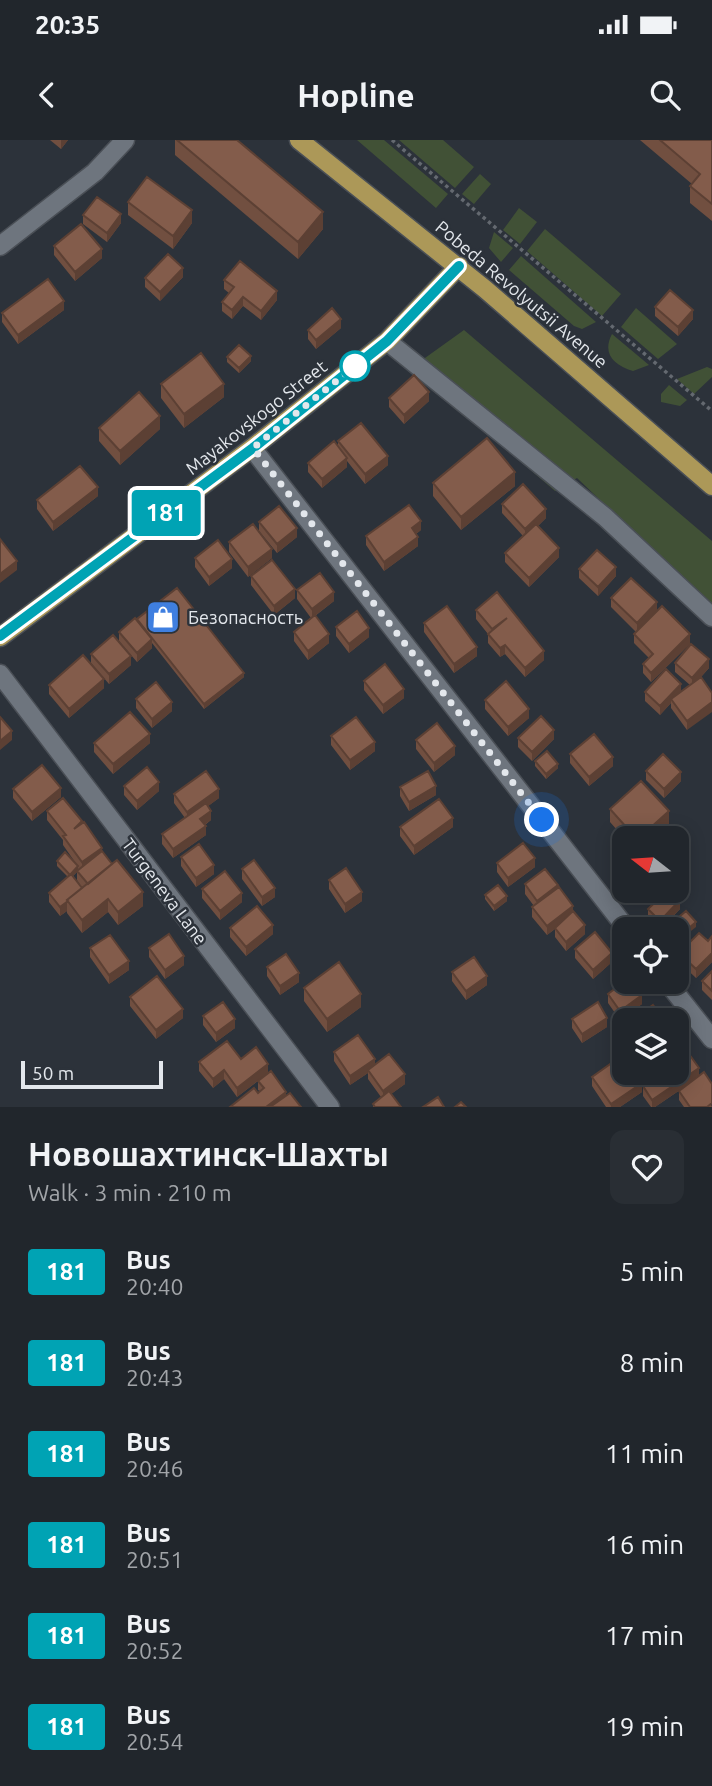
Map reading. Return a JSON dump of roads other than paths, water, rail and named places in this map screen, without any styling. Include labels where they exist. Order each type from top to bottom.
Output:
[{"type":"main road","name":"Pobeda Revolyutsii Avenue","points":[[299,140],[459,266],[712,486]]},
{"type":"main road","name":"Mayakovskogo Street","points":[[0,636],[253,448],[387,341],[459,266]]},
{"type":"street","points":[[0,246],[95,172],[125,140]]},
{"type":"street","points":[[387,341],[605,517],[712,617]]},
{"type":"street","points":[[253,448],[617,917]]},
{"type":"street","name":"Turgeneva Lane","points":[[0,674],[330,1107]]},
{"type":"street","points":[[676,994],[712,1039]]},
{"type":"place","name":"Безопасность","points":[[163,617]]}]
